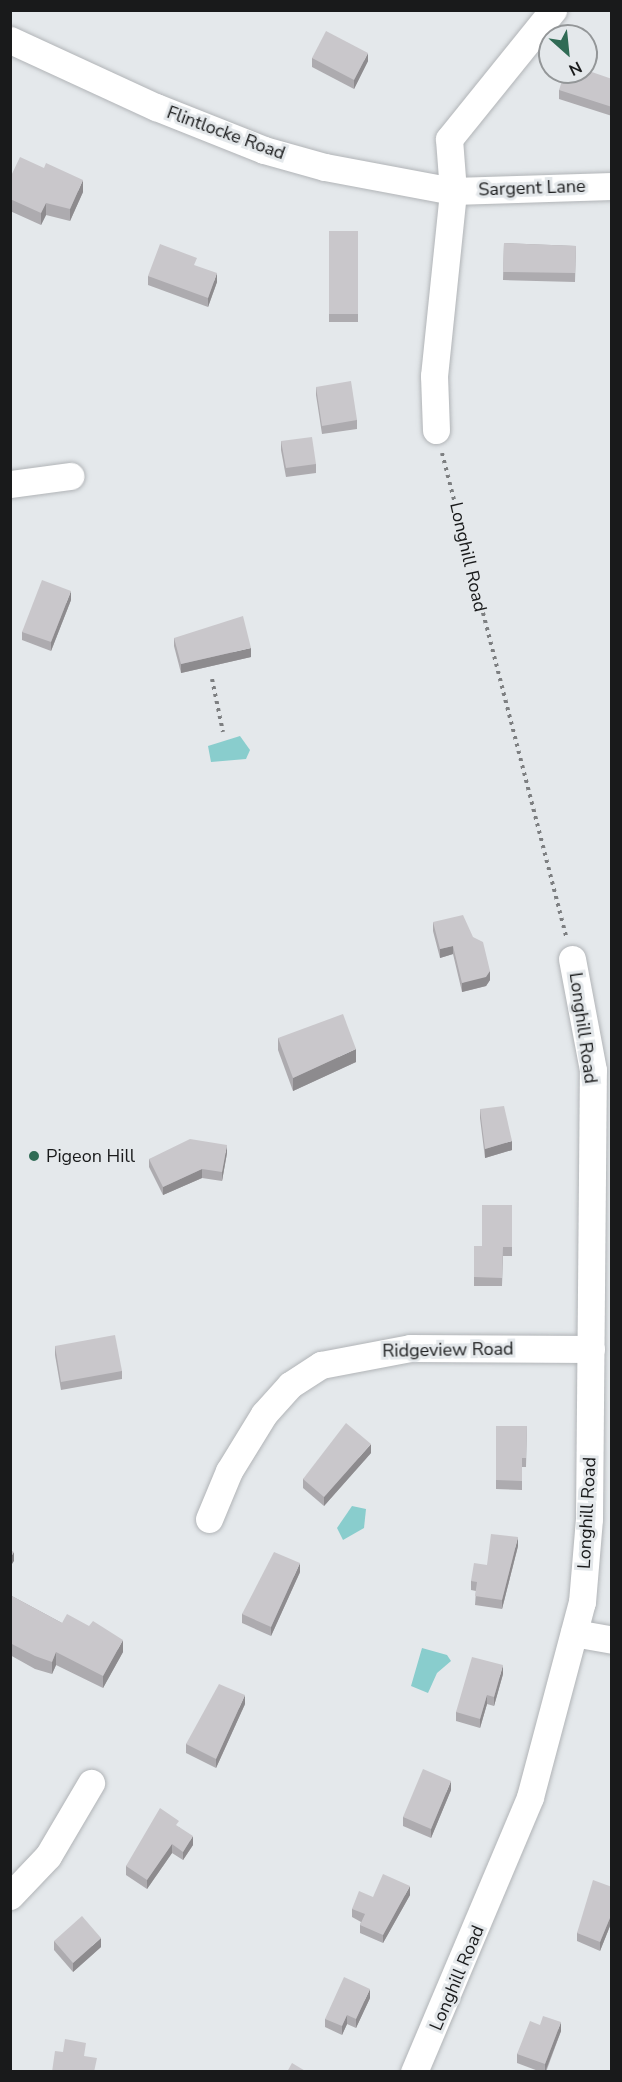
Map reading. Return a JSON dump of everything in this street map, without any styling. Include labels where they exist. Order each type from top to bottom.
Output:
[{"type":"street","points":[[435,430],[434,376],[453,191],[449,139],[553,10]]},
{"type":"street","name":"Flintlocke Road","points":[[10,40],[264,150],[453,191]]},
{"type":"street","name":"Sargent Lane","points":[[453,191],[612,186]]},
{"type":"street","points":[[10,484],[70,476]]},
{"type":"street","name":"Longhill Road","points":[[414,2072],[530,1797],[574,1633],[589,1519],[593,1070],[572,959]]},
{"type":"street","name":"Ridgeview Road","points":[[209,1519],[229,1471],[264,1414],[290,1385],[321,1365],[410,1348],[591,1349]]},
{"type":"street","points":[[574,1633],[612,1640]]},
{"type":"street","points":[[10,1896],[48,1856],[91,1783]]},
{"type":"path","name":"Longhill Road","points":[[435,430],[572,959]]},
{"type":"path","points":[[212,679],[223,732]]},
{"type":"water","points":[[240,736],[250,750],[246,759],[211,762],[208,746]]},
{"type":"water","points":[[352,1506],[366,1509],[364,1528],[343,1540],[337,1528]]},
{"type":"water","points":[[422,1648],[447,1655],[451,1661],[437,1673],[428,1693],[411,1686]]},
{"type":"building","points":[[326,31],[368,53],[354,80],[312,58]]},
{"type":"building","points":[[598,74],[612,79],[612,107],[559,90],[561,84],[598,84]]},
{"type":"building","points":[[20,157],[44,168],[46,163],[83,180],[70,209],[46,203],[41,213],[10,199],[10,178]]},
{"type":"building","points":[[329,231],[358,231],[358,314],[329,314]]},
{"type":"building","points":[[504,243],[576,246],[575,273],[503,272]]},
{"type":"building","points":[[160,244],[197,258],[194,265],[217,273],[208,298],[148,276]]},
{"type":"building","points":[[351,381],[357,420],[322,426],[316,387]]},
{"type":"building","points":[[312,437],[316,464],[286,468],[281,441]]},
{"type":"building","points":[[42,580],[71,591],[51,642],[22,632]]},
{"type":"building","points":[[243,616],[251,648],[181,664],[174,638]]},
{"type":"building","points":[[463,915],[473,937],[483,942],[490,971],[486,977],[462,983],[453,946],[440,949],[433,922]]},
{"type":"building","points":[[343,1014],[356,1049],[293,1078],[278,1038]]},
{"type":"building","points":[[504,1106],[512,1141],[485,1149],[480,1109]]},
{"type":"building","points":[[190,1139],[227,1145],[222,1172],[202,1169],[163,1187],[149,1159]]},
{"type":"building","points":[[482,1205],[512,1205],[512,1247],[503,1247],[502,1278],[474,1277],[474,1246],[482,1246]]},
{"type":"building","points":[[115,1335],[122,1371],[61,1382],[55,1346]]},
{"type":"building","points":[[346,1423],[371,1444],[324,1497],[303,1479]]},
{"type":"building","points":[[496,1426],[527,1426],[526,1458],[522,1458],[522,1481],[496,1480]]},
{"type":"building","points":[[491,1534],[518,1537],[502,1600],[475,1596],[477,1582],[471,1581],[474,1563],[487,1565]]},
{"type":"building","points":[[274,1552],[300,1563],[271,1627],[242,1614]]},
{"type":"building","points":[[10,1595],[62,1623],[67,1614],[89,1626],[93,1621],[123,1640],[103,1676],[56,1652],[52,1662],[10,1643]]},
{"type":"building","points":[[472,1657],[503,1665],[494,1697],[487,1695],[480,1719],[456,1712]]},
{"type":"building","points":[[219,1684],[245,1695],[216,1759],[186,1744]]},
{"type":"building","points":[[423,1769],[451,1781],[431,1829],[403,1817]]},
{"type":"building","points":[[160,1808],[179,1821],[176,1825],[193,1836],[183,1852],[172,1844],[147,1880],[126,1866]]},
{"type":"building","points":[[383,1874],[410,1886],[383,1935],[360,1925],[365,1914],[352,1909],[359,1891],[373,1897]]},
{"type":"building","points":[[593,1880],[612,1887],[612,1913],[600,1942],[577,1933]]},
{"type":"building","points":[[82,1916],[101,1938],[73,1963],[54,1941]]},
{"type":"building","points":[[344,1977],[370,1989],[356,2019],[347,2015],[342,2026],[325,2019]]},
{"type":"building","points":[[543,2016],[561,2022],[545,2064],[517,2054],[530,2021],[540,2025]]},
{"type":"building","points":[[65,2039],[86,2043],[84,2056],[97,2058],[94,2072],[52,2072],[55,2051],[63,2052]]},
{"type":"building","points":[[292,2063],[307,2072],[287,2072]]},
{"type":"place","name":"Pigeon Hill","points":[[34,1156]]}]
